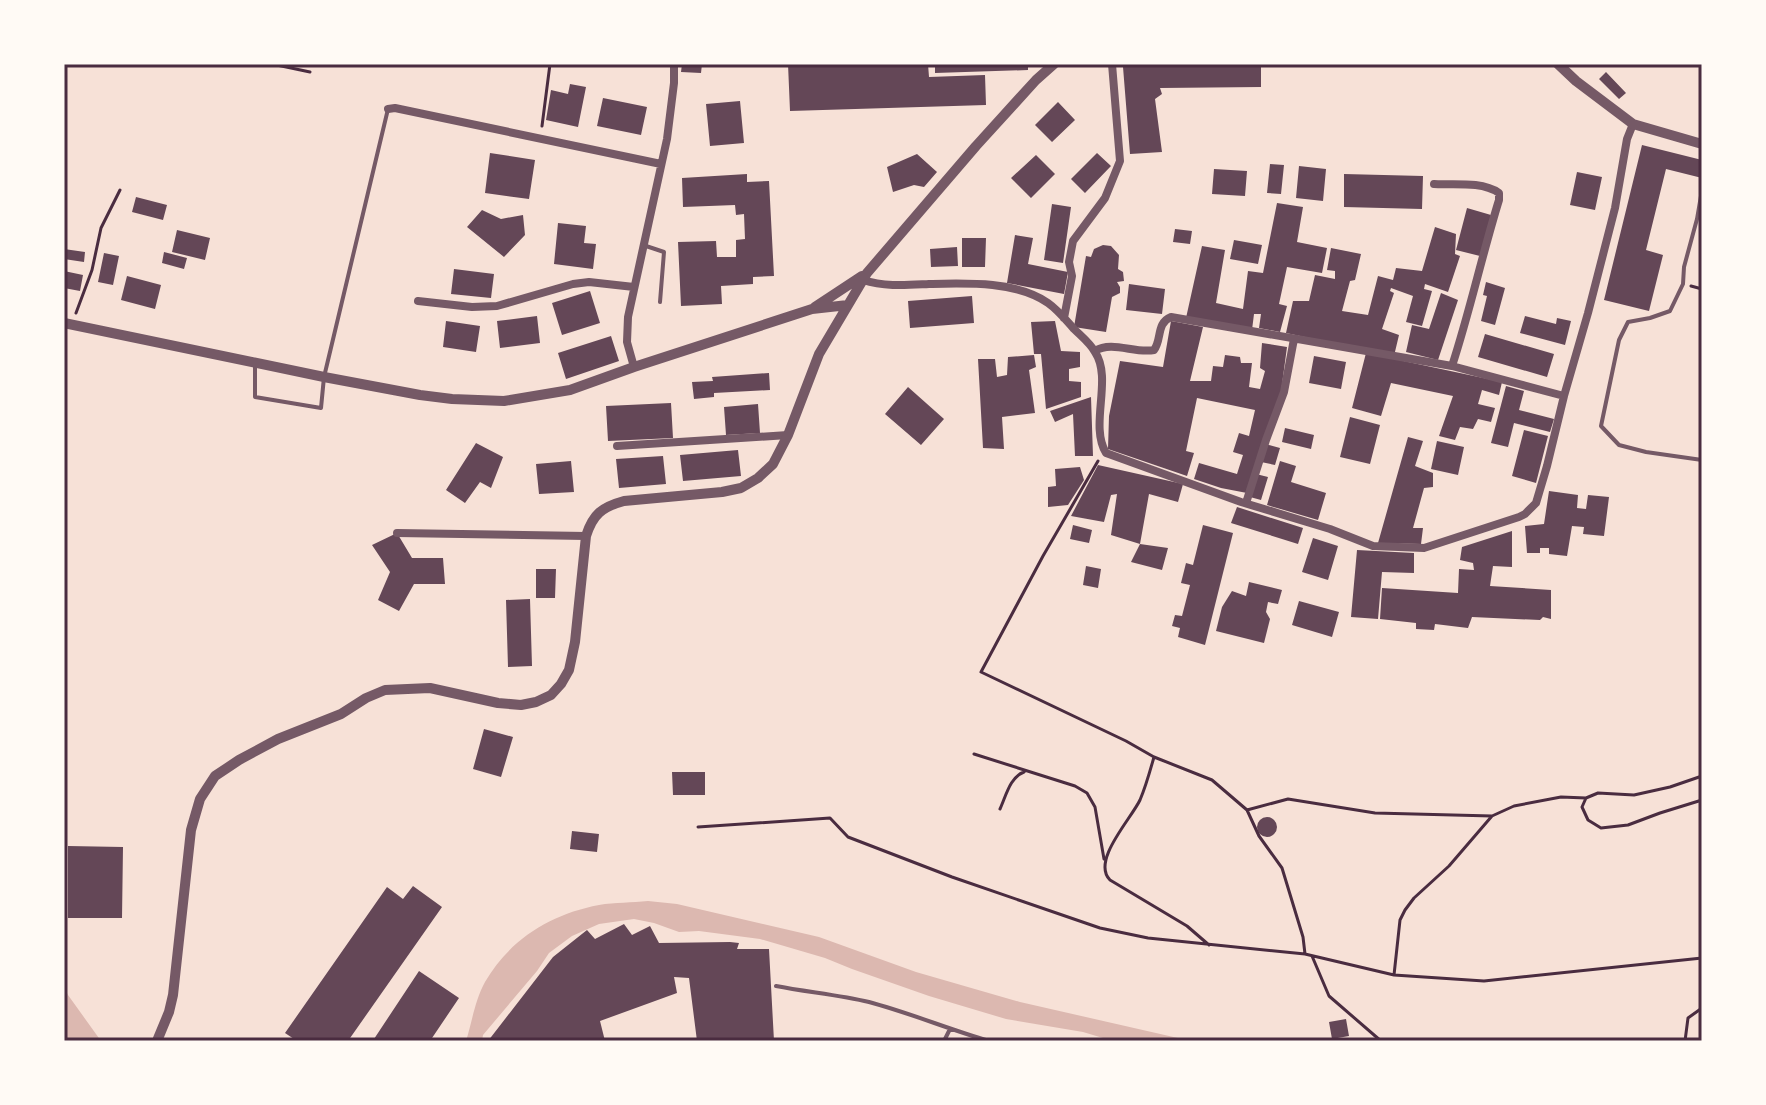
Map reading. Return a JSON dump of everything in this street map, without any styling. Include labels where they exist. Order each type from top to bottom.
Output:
[{"type":"street","points":[[634,367],[627,342],[628,317],[661,164],[674,83],[674,64]]},
{"type":"street","points":[[157,1041],[173,995],[191,830],[200,799],[215,776],[278,739],[341,714],[385,690],[430,688],[521,705],[551,695],[569,670],[590,523],[608,506],[624,501],[722,492],[749,484],[773,464],[788,435],[819,354],[865,276],[976,146],[1054,64]]},
{"type":"street","points":[[1064,318],[1072,276],[1069,262],[1073,241],[1105,198],[1120,161],[1112,64]]},
{"type":"street","points":[[1558,64],[1633,124],[1702,144]]},
{"type":"street","points":[[388,109],[661,164]]},
{"type":"street","points":[[865,276],[886,286],[984,284],[1007,288],[1047,302],[1095,351],[1100,369],[1100,418],[1104,450],[1373,546],[1424,548],[1525,514],[1536,503],[1615,208],[1627,139],[1633,124]]},
{"type":"street","points":[[1434,184],[1482,186],[1499,193],[1472,303],[1452,366]]},
{"type":"street","points":[[812,309],[865,276]]},
{"type":"street","points":[[418,301],[472,307],[497,306],[573,284],[589,282],[634,287]]},
{"type":"street","points":[[68,324],[420,395],[504,401],[570,390],[812,309],[848,305]]},
{"type":"street","points":[[1095,351],[1106,346],[1149,352],[1154,350],[1162,324],[1171,317],[1452,366],[1564,396]]},
{"type":"street","points":[[1246,503],[1284,392],[1294,339]]},
{"type":"street","points":[[617,446],[788,435]]},
{"type":"street","points":[[397,533],[586,536]]},
{"type":"lane","points":[[255,362],[255,397],[321,408],[324,377],[388,109]]},
{"type":"lane","points":[[1702,190],[1683,284],[1670,311],[1628,322],[1619,340],[1601,426],[1619,445],[1702,460]]},
{"type":"lane","points":[[643,245],[664,252],[660,302]]},
{"type":"lane","points":[[776,986],[866,1001],[989,1041]]},
{"type":"lane","points":[[944,1041],[950,1029]]},
{"type":"path","points":[[272,64],[310,72]]},
{"type":"path","points":[[541,138],[550,64]]},
{"type":"path","points":[[68,324],[92,270],[101,228],[120,190]]},
{"type":"path","points":[[1104,450],[981,672],[1154,757],[1212,780],[1247,810],[1259,836],[1282,868],[1303,937],[1305,954]]},
{"type":"path","points":[[974,754],[1075,786],[1087,793],[1099,823],[1106,877],[1187,926],[1209,945]]},
{"type":"path","points":[[1105,863],[1140,801],[1154,757]]},
{"type":"path","points":[[1000,809],[1018,773],[1027,771]]},
{"type":"path","points":[[1394,975],[1400,920],[1405,910],[1449,866],[1492,816],[1514,806],[1561,797],[1586,798],[1598,793],[1634,795],[1702,776]]},
{"type":"path","points":[[1586,798],[1582,807],[1584,813],[1588,820],[1601,828],[1628,825],[1702,800]]},
{"type":"path","points":[[1247,810],[1288,799],[1375,813],[1492,816]]},
{"type":"path","points":[[698,827],[830,818],[848,837],[1100,928],[1148,938],[1305,954],[1394,975],[1484,981],[1702,958]]},
{"type":"path","points":[[1312,956],[1329,996],[1381,1041]]},
{"type":"path","points":[[1685,1041],[1688,1018],[1702,1008]]},
{"type":"shaded area","points":[[648,901],[677,904],[819,937],[916,972],[1020,1002],[1191,1041],[1113,1041],[1083,1032],[1006,1019],[760,939],[699,931],[679,932],[634,919],[599,924],[572,936],[549,953],[483,1035],[482,1041],[466,1041],[485,982],[519,941],[548,922],[581,909]]},
{"type":"shaded area","points":[[64,987],[68,995],[101,1041],[64,1041]]},
{"type":"building","points":[[682,64],[702,64],[701,73],[681,72]]},
{"type":"building","points":[[788,64],[928,64],[929,77],[985,75],[986,105],[790,111]]},
{"type":"building","points":[[935,64],[1028,64],[1028,70],[935,73]]},
{"type":"building","points":[[1144,64],[1261,64],[1261,87],[1160,88],[1162,94],[1155,99],[1162,152],[1130,154],[1123,67]]},
{"type":"building","points":[[1606,72],[1626,93],[1619,99],[1599,79]]},
{"type":"building","points":[[570,84],[586,87],[578,127],[546,120],[551,90],[568,94]]},
{"type":"building","points":[[603,98],[647,107],[641,135],[597,126]]},
{"type":"building","points":[[740,101],[744,143],[710,146],[706,104]]},
{"type":"building","points":[[1058,102],[1075,120],[1052,142],[1035,125]]},
{"type":"building","points":[[1642,145],[1702,160],[1702,178],[1666,169],[1646,250],[1663,255],[1649,311],[1604,300]]},
{"type":"building","points":[[490,153],[535,160],[529,199],[485,193]]},
{"type":"building","points":[[1097,153],[1111,166],[1085,193],[1071,179]]},
{"type":"building","points":[[917,154],[937,172],[924,187],[914,185],[893,192],[887,167]]},
{"type":"building","points":[[1036,155],[1055,174],[1031,198],[1011,178]]},
{"type":"building","points":[[1270,164],[1284,165],[1281,194],[1267,193]]},
{"type":"building","points":[[1299,166],[1326,169],[1323,201],[1296,198]]},
{"type":"building","points":[[1214,169],[1247,171],[1245,196],[1212,194]]},
{"type":"building","points":[[1577,172],[1602,177],[1595,210],[1570,205]]},
{"type":"building","points":[[747,174],[747,182],[769,181],[774,276],[753,277],[753,284],[721,286],[722,304],[681,306],[678,242],[716,241],[717,257],[736,257],[736,240],[745,239],[744,214],[736,215],[735,205],[683,207],[682,178]]},
{"type":"building","points":[[1344,174],[1423,176],[1422,209],[1344,207]]},
{"type":"building","points":[[136,197],[167,205],[163,220],[132,212]]},
{"type":"building","points":[[1277,203],[1303,207],[1297,242],[1327,248],[1322,273],[1287,267],[1279,304],[1287,306],[1280,332],[1259,328],[1261,314],[1254,314],[1252,330],[1186,318],[1202,246],[1225,250],[1216,303],[1243,309],[1248,271],[1263,273]]},
{"type":"building","points":[[1052,204],[1071,207],[1063,263],[1044,260]]},
{"type":"building","points":[[1467,208],[1491,215],[1480,256],[1456,250]]},
{"type":"building","points":[[482,210],[501,219],[523,215],[525,235],[504,257],[467,227]]},
{"type":"building","points":[[558,223],[586,226],[584,243],[596,244],[593,269],[554,264]]},
{"type":"building","points":[[1435,227],[1456,234],[1455,254],[1460,256],[1448,292],[1425,284],[1424,289],[1432,291],[1422,326],[1406,322],[1413,296],[1391,288],[1390,291],[1394,293],[1382,329],[1399,335],[1394,356],[1286,333],[1293,301],[1309,301],[1315,275],[1335,279],[1335,271],[1327,270],[1331,248],[1361,254],[1355,280],[1350,281],[1342,311],[1368,315],[1378,276],[1393,280],[1396,268],[1422,271]]},
{"type":"building","points":[[1175,229],[1192,231],[1190,244],[1173,242]]},
{"type":"building","points":[[177,230],[210,238],[205,260],[172,252]]},
{"type":"building","points":[[1015,235],[1033,238],[1028,264],[1068,272],[1064,294],[1007,283]]},
{"type":"building","points":[[962,238],[986,238],[985,267],[962,267]]},
{"type":"building","points":[[1234,240],[1262,245],[1258,264],[1230,259]]},
{"type":"building","points":[[1111,246],[1119,255],[1118,269],[1123,272],[1124,281],[1117,282],[1120,293],[1112,297],[1106,332],[1074,327],[1086,256],[1091,257],[1094,249]]},
{"type":"building","points":[[957,247],[958,266],[931,267],[930,249]]},
{"type":"building","points":[[64,249],[85,252],[84,262],[64,259]]},
{"type":"building","points":[[164,252],[187,258],[184,269],[162,263]]},
{"type":"building","points":[[104,253],[119,256],[113,285],[98,282]]},
{"type":"building","points":[[454,269],[494,274],[491,298],[451,294]]},
{"type":"building","points":[[64,271],[83,275],[80,291],[64,288]]},
{"type":"building","points":[[127,276],[161,285],[155,309],[121,300]]},
{"type":"building","points":[[1486,282],[1505,288],[1495,325],[1481,321],[1487,296],[1483,295]]},
{"type":"building","points":[[1129,284],[1165,289],[1162,314],[1126,310]]},
{"type":"building","points":[[590,291],[600,323],[562,335],[552,303]]},
{"type":"building","points":[[1441,293],[1458,300],[1438,360],[1406,352],[1412,325],[1429,329]]},
{"type":"building","points":[[972,296],[974,323],[910,328],[908,301]]},
{"type":"building","points":[[537,316],[540,343],[500,348],[497,321]]},
{"type":"building","points":[[1525,316],[1556,324],[1557,318],[1571,321],[1565,345],[1520,333]]},
{"type":"building","points":[[446,321],[480,326],[476,352],[443,347]]},
{"type":"building","points":[[1055,321],[1061,351],[1080,352],[1080,367],[1069,369],[1069,381],[1081,382],[1081,397],[1046,409],[1041,354],[1034,354],[1031,322]]},
{"type":"building","points":[[1171,321],[1203,327],[1190,381],[1211,381],[1213,366],[1223,367],[1225,355],[1240,357],[1241,363],[1252,363],[1249,387],[1260,389],[1265,371],[1260,368],[1262,343],[1287,347],[1281,392],[1247,493],[1194,479],[1199,463],[1237,474],[1243,455],[1233,452],[1239,433],[1249,436],[1255,410],[1197,398],[1186,451],[1194,453],[1187,476],[1108,449],[1109,416],[1120,361],[1163,367]]},
{"type":"building","points":[[1485,334],[1554,354],[1547,377],[1478,357]]},
{"type":"building","points":[[611,336],[619,361],[566,379],[558,353]]},
{"type":"building","points":[[1366,353],[1502,382],[1499,395],[1482,390],[1478,404],[1495,408],[1491,422],[1478,419],[1473,429],[1460,427],[1455,440],[1439,436],[1453,396],[1391,383],[1381,416],[1352,408]]},
{"type":"building","points":[[1034,355],[1036,367],[1029,370],[1035,413],[1002,417],[1004,449],[983,448],[978,359],[995,359],[997,377],[1007,375],[1008,357]]},
{"type":"building","points":[[1314,356],[1346,362],[1341,389],[1309,383]]},
{"type":"building","points":[[769,373],[770,390],[714,393],[714,397],[694,399],[692,382],[713,381],[712,377]]},
{"type":"building","points":[[1506,386],[1524,391],[1519,410],[1554,419],[1550,432],[1514,423],[1508,447],[1491,443]]},
{"type":"building","points":[[908,387],[944,419],[921,445],[885,414]]},
{"type":"building","points":[[1091,397],[1093,456],[1075,456],[1073,414],[1055,422],[1050,411]]},
{"type":"building","points":[[671,403],[673,438],[608,441],[606,406]]},
{"type":"building","points":[[758,404],[760,433],[726,435],[724,407]]},
{"type":"building","points":[[1350,417],[1380,425],[1370,464],[1340,457]]},
{"type":"building","points":[[1285,428],[1314,435],[1311,449],[1282,442]]},
{"type":"building","points":[[1524,430],[1548,436],[1536,483],[1512,476]]},
{"type":"building","points":[[1408,437],[1423,441],[1415,466],[1433,473],[1433,487],[1424,488],[1413,528],[1423,528],[1421,544],[1378,543]]},
{"type":"building","points":[[1437,441],[1464,447],[1458,475],[1431,469]]},
{"type":"building","points":[[476,443],[503,457],[491,488],[480,482],[465,503],[446,490]]},
{"type":"building","points":[[1265,444],[1280,448],[1275,465],[1261,462]]},
{"type":"building","points":[[738,450],[741,476],[683,481],[680,455]]},
{"type":"building","points":[[663,456],[666,484],[619,488],[616,459]]},
{"type":"building","points":[[571,461],[574,492],[539,494],[536,464]]},
{"type":"building","points":[[1280,461],[1296,466],[1291,482],[1326,493],[1318,520],[1267,505]]},
{"type":"building","points":[[1098,465],[1183,484],[1178,502],[1149,494],[1140,544],[1111,535],[1117,494],[1111,495],[1104,522],[1071,516]]},
{"type":"building","points":[[1080,467],[1084,480],[1068,505],[1048,507],[1048,487],[1056,486],[1055,469]]},
{"type":"building","points":[[1256,474],[1268,477],[1261,500],[1250,497]]},
{"type":"building","points":[[1549,491],[1578,495],[1577,508],[1586,509],[1588,495],[1609,497],[1604,536],[1583,534],[1584,527],[1572,526],[1567,556],[1549,554],[1549,548],[1540,548],[1540,553],[1527,553],[1525,526],[1544,524]]},
{"type":"building","points":[[1237,507],[1303,528],[1298,544],[1231,523]]},
{"type":"building","points":[[1073,525],[1092,530],[1089,543],[1070,539]]},
{"type":"building","points":[[1203,525],[1233,533],[1205,645],[1178,637],[1180,628],[1172,626],[1175,615],[1182,616],[1190,585],[1181,583],[1186,563],[1193,565]]},
{"type":"building","points":[[1512,531],[1512,567],[1493,566],[1490,586],[1551,590],[1551,619],[1472,617],[1468,628],[1435,624],[1434,630],[1416,629],[1416,623],[1380,619],[1382,588],[1458,593],[1459,569],[1474,570],[1473,563],[1460,560],[1462,547]]},
{"type":"building","points":[[397,533],[412,558],[443,558],[445,584],[414,584],[399,611],[378,600],[390,572],[372,545]]},
{"type":"building","points":[[1313,538],[1338,546],[1328,580],[1302,572]]},
{"type":"building","points":[[1140,544],[1168,548],[1162,570],[1131,562]]},
{"type":"building","points":[[1357,550],[1414,553],[1414,573],[1382,572],[1378,619],[1351,617]]},
{"type":"building","points":[[1086,566],[1101,569],[1098,588],[1083,585]]},
{"type":"building","points":[[536,569],[556,569],[555,598],[536,598]]},
{"type":"building","points":[[1249,582],[1282,590],[1278,604],[1268,602],[1266,612],[1270,619],[1264,643],[1216,631],[1222,607],[1232,591],[1246,596]]},
{"type":"building","points":[[530,599],[532,666],[508,667],[506,600]]},
{"type":"building","points":[[1299,601],[1339,612],[1332,637],[1292,625]]},
{"type":"building","points":[[484,729],[513,737],[501,777],[473,769]]},
{"type":"building","points":[[672,772],[705,772],[705,795],[673,795]]},
{"type":"building","points":[[1267,817],[1274,820],[1277,827],[1274,834],[1267,837],[1260,834],[1257,827],[1260,820]]},
{"type":"building","points":[[572,831],[599,834],[597,852],[570,849]]},
{"type":"building","points":[[68,846],[123,847],[122,918],[68,918]]},
{"type":"building","points":[[413,886],[442,907],[348,1041],[297,1041],[285,1033],[387,887],[403,899]]},
{"type":"building","points":[[624,924],[632,935],[650,926],[659,943],[730,942],[739,943],[737,949],[769,949],[774,1041],[697,1041],[689,978],[674,977],[677,993],[600,1021],[605,1041],[488,1041],[553,957],[587,930],[595,939]]},
{"type":"building","points":[[419,971],[459,998],[430,1041],[377,1041],[374,1039]]},
{"type":"building","points":[[1346,1019],[1349,1036],[1332,1039],[1329,1022]]}]
